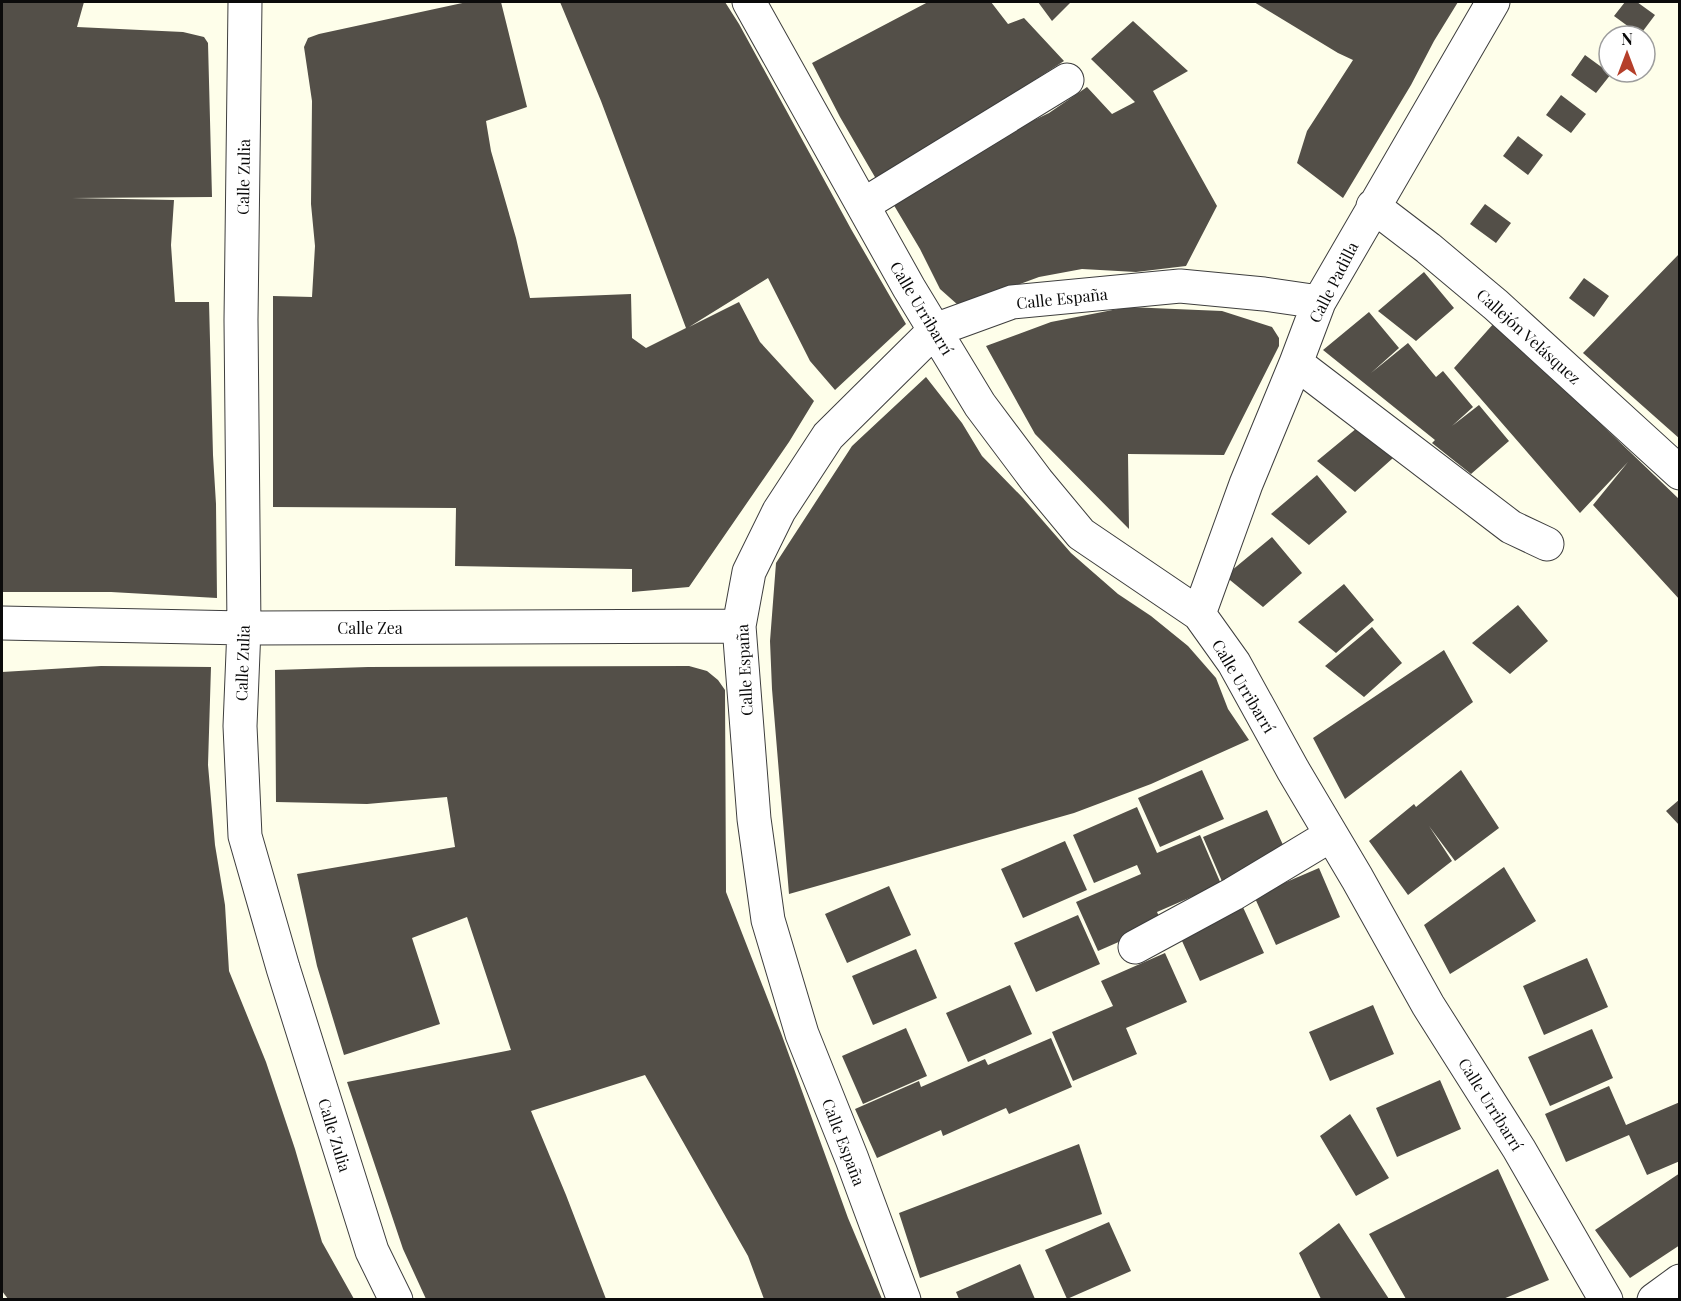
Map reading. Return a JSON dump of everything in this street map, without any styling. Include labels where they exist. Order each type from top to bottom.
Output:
[{"type":"street","name":"Calle Zulia","points":[[245,2],[241,320],[244,628],[240,726],[245,836],[283,968],[372,1251],[396,1299]]},
{"type":"street","name":"Calle Urribarrí","points":[[749,2],[909,288],[980,405],[1037,481],[1081,534],[1199,614],[1234,663],[1428,1005],[1519,1149],[1599,1298]]},
{"type":"street","name":"Calle Padilla","points":[[1199,614],[1246,484],[1318,303],[1493,2]]},
{"type":"street","points":[[863,205],[1067,80]]},
{"type":"street","name":"Callejón Velásquez","points":[[1373,206],[1496,304],[1680,473]]},
{"type":"street","name":"Calle España","points":[[904,1299],[852,1159],[802,1035],[768,920],[754,819],[739,626],[748,572],[778,511],[828,436],[935,330],[1012,302],[1180,286],[1264,294],[1318,303]]},
{"type":"street","points":[[1296,363],[1511,527],[1547,544]]},
{"type":"street","name":"Calle Zea","points":[[2,623],[244,628],[739,626]]},
{"type":"street","points":[[1135,947],[1233,894],[1331,836]]},
{"type":"street","points":[[1654,1299],[1680,1281]]},
{"type":"building","points":[[2,2],[84,2],[77,27],[183,32],[204,37],[208,43],[212,197],[72,198],[174,200],[171,245],[175,302],[209,302],[217,598],[111,592],[2,592]]},
{"type":"building","points":[[467,2],[501,2],[527,107],[486,121],[491,151],[516,238],[530,298],[631,294],[632,338],[646,348],[686,328],[601,101],[560,2],[725,2],[906,324],[835,390],[810,361],[768,278],[689,327],[739,302],[760,342],[814,401],[789,442],[689,587],[632,592],[632,569],[455,566],[456,508],[273,507],[273,296],[312,297],[315,246],[311,204],[312,101],[304,47],[308,38],[319,34]]},
{"type":"building","points":[[928,2],[991,2],[1008,24],[1024,18],[1064,61],[879,184],[812,63]]},
{"type":"building","points":[[1038,2],[1071,2],[1052,21]]},
{"type":"building","points":[[1254,2],[1458,2],[1343,198],[1297,163],[1307,131],[1353,60]]},
{"type":"building","points":[[1625,2],[1637,2],[1655,15],[1648,24],[1625,24],[1614,16]]},
{"type":"building","points":[[1133,21],[1188,71],[1153,91],[1217,206],[1186,266],[1136,272],[1082,269],[1039,277],[958,305],[940,289],[920,249],[892,202],[990,141],[1049,113],[1087,87],[1112,114],[1135,102],[1091,59]]},
{"type":"building","points":[[1585,55],[1597,64],[1597,84],[1603,84],[1596,93],[1571,75]]},
{"type":"building","points":[[1561,95],[1586,114],[1571,133],[1546,115]]},
{"type":"building","points":[[1518,136],[1543,155],[1528,175],[1503,156]]},
{"type":"building","points":[[1485,204],[1511,223],[1496,243],[1470,224]]},
{"type":"building","points":[[1680,253],[1680,439],[1583,353]]},
{"type":"building","points":[[1424,272],[1454,308],[1416,341],[1378,311]]},
{"type":"building","points":[[1584,278],[1609,296],[1594,317],[1569,298]]},
{"type":"building","points":[[1128,307],[1222,311],[1272,327],[1279,338],[1279,346],[1224,455],[1128,454],[1129,529],[1035,434],[986,346],[1051,322]]},
{"type":"building","points":[[1369,312],[1399,348],[1371,373],[1408,343],[1436,377],[1443,371],[1473,407],[1452,426],[1479,405],[1509,441],[1471,474],[1432,443],[1435,440],[1323,350]]},
{"type":"building","points":[[1495,322],[1680,500],[1680,600],[1593,505],[1628,462],[1580,513],[1454,368]]},
{"type":"building","points":[[926,377],[962,423],[982,456],[1023,498],[1071,553],[1118,594],[1151,616],[1188,646],[1216,678],[1228,709],[1249,740],[1151,784],[1074,813],[789,894],[770,641],[776,563],[852,446]]},
{"type":"building","points":[[1363,423],[1393,458],[1355,492],[1317,461]]},
{"type":"building","points":[[1317,475],[1347,512],[1309,545],[1271,514]]},
{"type":"building","points":[[1272,537],[1302,573],[1263,607],[1225,576]]},
{"type":"building","points":[[1344,584],[1374,620],[1336,653],[1298,622]]},
{"type":"building","points":[[1518,605],[1548,641],[1510,674],[1472,643]]},
{"type":"building","points":[[1372,627],[1402,663],[1364,697],[1325,666]]},
{"type":"building","points":[[1444,650],[1473,702],[1345,799],[1313,738]]},
{"type":"building","points":[[101,666],[211,667],[208,765],[215,845],[225,905],[229,971],[266,1062],[295,1149],[322,1242],[354,1299],[8,1299],[2,1291],[2,672]]},
{"type":"building","points":[[689,666],[707,671],[725,690],[726,892],[781,1033],[848,1218],[882,1299],[764,1299],[748,1256],[645,1075],[531,1111],[606,1299],[426,1299],[403,1249],[347,1082],[511,1050],[467,917],[412,938],[440,1024],[344,1055],[317,966],[297,874],[455,847],[447,797],[367,804],[276,802],[275,670],[368,667]]},
{"type":"building","points":[[1202,770],[1224,819],[1160,847],[1138,798]]},
{"type":"building","points":[[1461,770],[1499,828],[1455,861],[1429,826],[1452,861],[1408,895],[1369,841]]},
{"type":"building","points":[[1680,799],[1680,826],[1666,811]]},
{"type":"building","points":[[1137,807],[1157,853],[1200,835],[1221,884],[1157,912],[1162,923],[1098,951],[1076,902],[1141,874],[1137,865],[1094,883],[1073,835]]},
{"type":"building","points":[[1267,810],[1289,858],[1224,886],[1203,837]]},
{"type":"building","points":[[1065,841],[1087,890],[1023,918],[1001,869]]},
{"type":"building","points":[[1504,867],[1536,921],[1450,974],[1424,925]]},
{"type":"building","points":[[1319,868],[1340,917],[1276,945],[1254,896]]},
{"type":"building","points":[[889,886],[911,935],[847,963],[825,914]]},
{"type":"building","points":[[1242,905],[1264,953],[1200,981],[1178,932]]},
{"type":"building","points":[[1078,915],[1100,964],[1036,992],[1014,943]]},
{"type":"building","points":[[916,949],[937,998],[873,1025],[852,976]]},
{"type":"building","points":[[1165,953],[1187,1002],[1126,1028],[1137,1054],[1073,1081],[1052,1032],[1113,1006],[1101,981]]},
{"type":"building","points":[[1587,958],[1608,1007],[1544,1035],[1523,986]]},
{"type":"building","points":[[1010,985],[1032,1034],[968,1062],[946,1013]]},
{"type":"building","points":[[1373,1005],[1394,1054],[1330,1081],[1309,1032]]},
{"type":"building","points":[[906,1028],[927,1076],[863,1104],[842,1056]]},
{"type":"building","points":[[1592,1029],[1613,1078],[1550,1106],[1528,1057]]},
{"type":"building","points":[[1051,1038],[1072,1087],[1009,1114],[1006,1108],[943,1136],[941,1130],[877,1158],[855,1109],[919,1081],[921,1087],[985,1059],[988,1065]]},
{"type":"building","points":[[1440,1080],[1461,1129],[1397,1157],[1376,1108]]},
{"type":"building","points":[[1609,1086],[1626,1125],[1680,1102],[1680,1161],[1647,1175],[1629,1135],[1566,1162],[1545,1114]]},
{"type":"building","points":[[1350,1114],[1389,1178],[1356,1196],[1320,1136]]},
{"type":"building","points":[[1079,1144],[1102,1214],[920,1278],[899,1213]]},
{"type":"building","points":[[1498,1169],[1549,1280],[1503,1299],[1406,1299],[1369,1234]]},
{"type":"building","points":[[1680,1173],[1680,1245],[1630,1278],[1595,1230]]},
{"type":"building","points":[[1109,1222],[1131,1271],[1067,1299],[1045,1250]]},
{"type":"building","points":[[1339,1223],[1389,1299],[1321,1299],[1299,1253]]},
{"type":"building","points":[[1020,1264],[1035,1299],[959,1299],[956,1292]]}]
